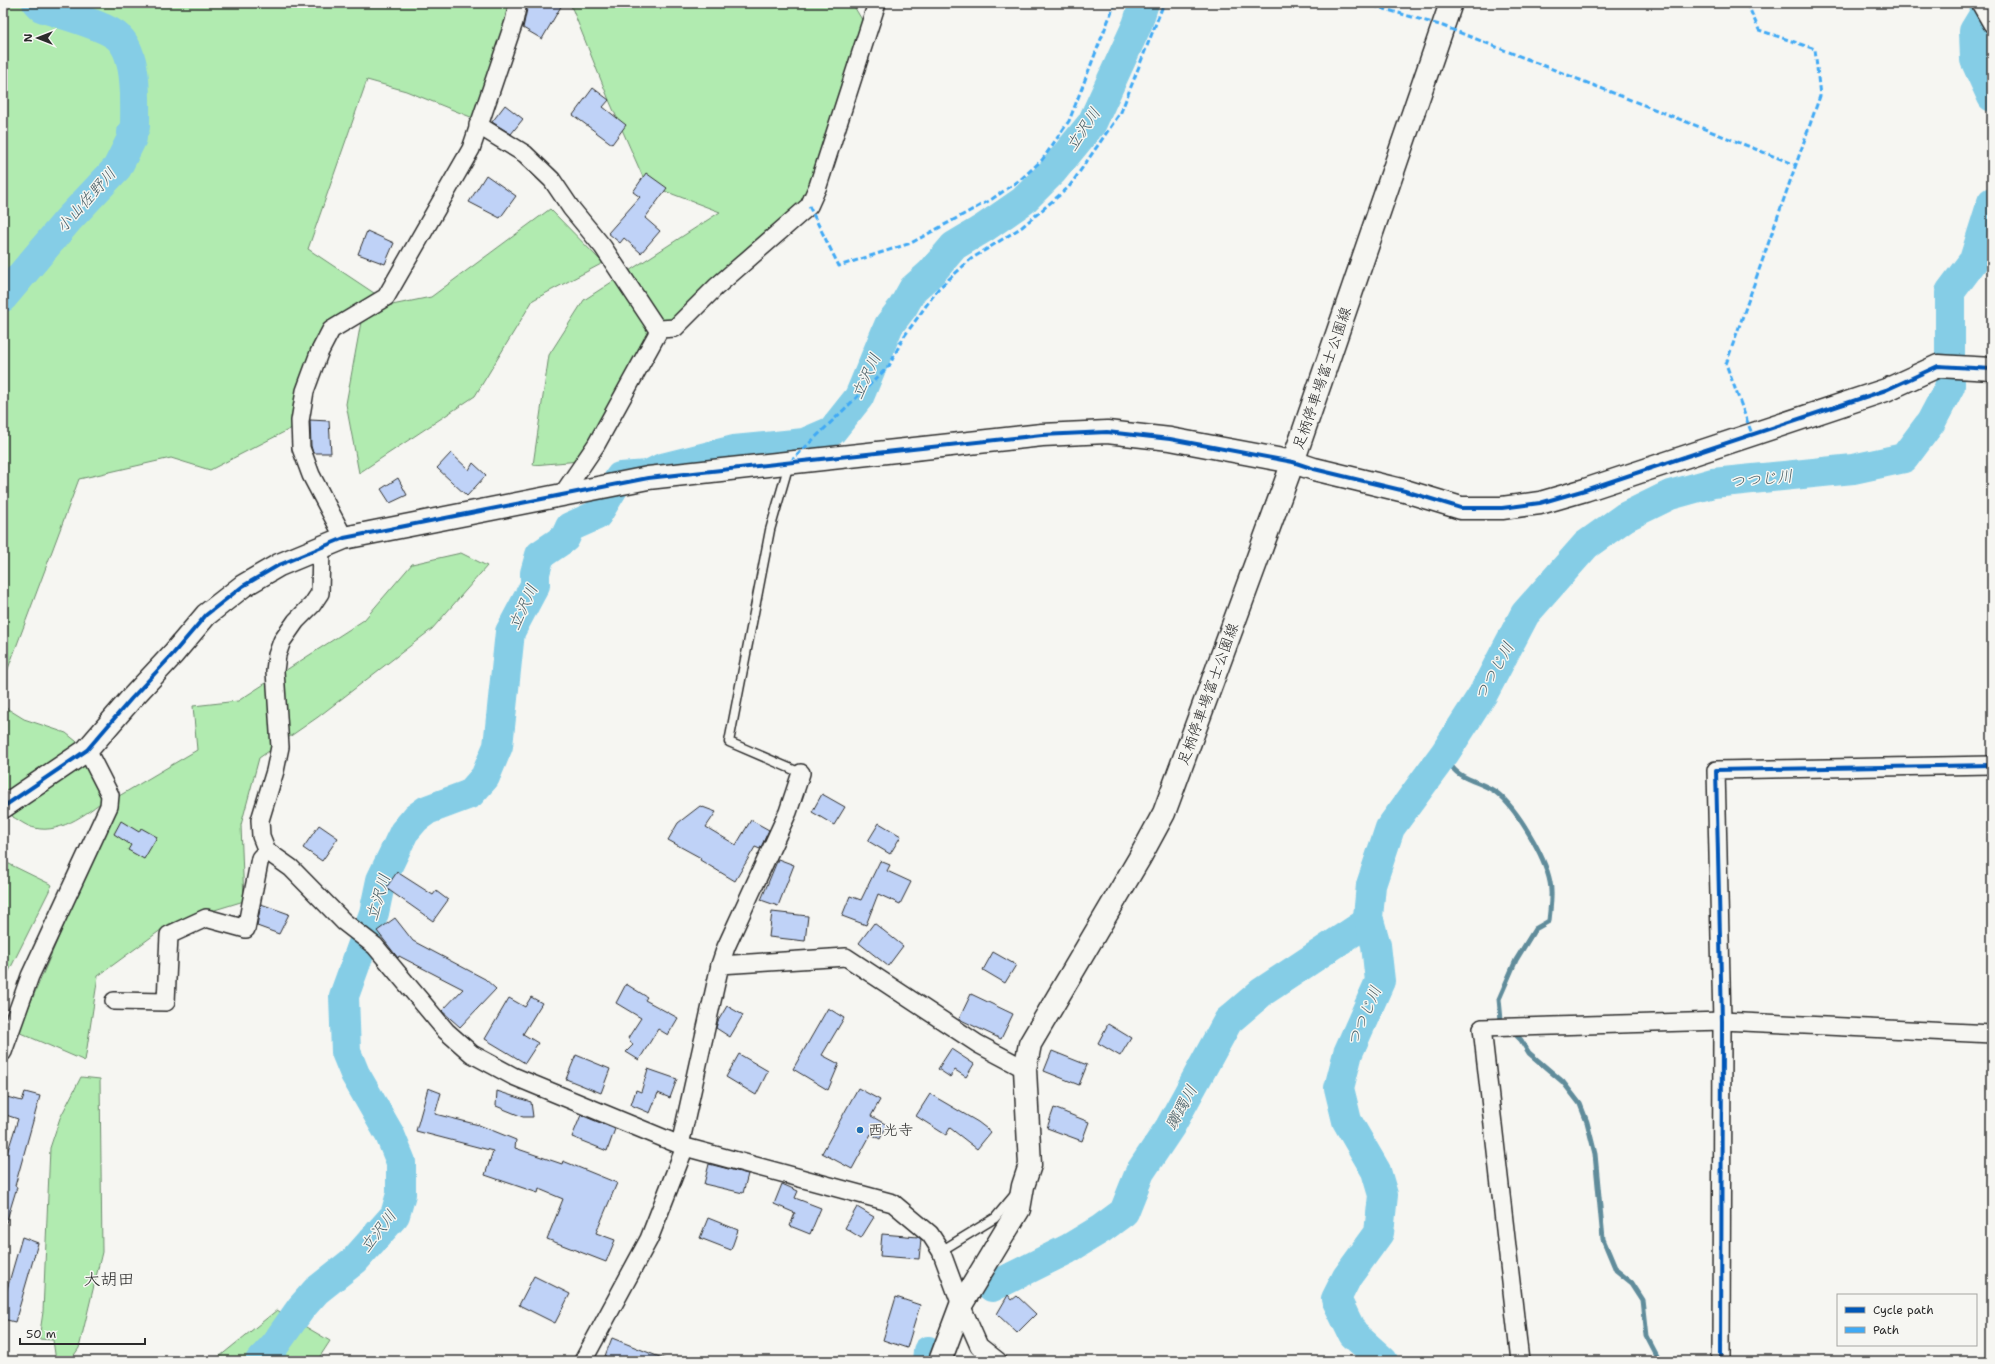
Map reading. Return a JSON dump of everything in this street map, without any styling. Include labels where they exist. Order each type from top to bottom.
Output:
[{"type":"street","points":[[344,538],[311,475],[301,448],[300,421],[306,391],[319,353],[331,330],[386,297],[470,149],[514,22],[518,3]]},
{"type":"street","points":[[478,126],[525,154],[552,180],[571,208],[603,247],[658,330],[675,328],[716,287],[809,206],[818,186],[877,3]]},
{"type":"street","name":"足柄停車場富士公園線","points":[[940,1361],[961,1305],[1019,1209],[1023,1186],[1030,1165],[1025,1069],[1030,1044],[1140,859],[1164,813],[1293,462],[1451,3]]},
{"type":"street","points":[[1980,3],[1992,24]]},
{"type":"street","points":[[562,495],[596,445],[660,329]]},
{"type":"street","points":[[3,807],[88,750],[131,699],[174,654],[206,615],[249,583],[279,565],[344,538],[648,478],[1042,435],[1107,432],[1170,439],[1293,462],[1314,469],[1405,491],[1461,508],[1502,508],[1540,502],[1600,485],[1886,390],[1938,366],[1992,369]]},
{"type":"street","points":[[321,548],[320,592],[312,606],[282,641],[277,655],[275,671],[280,747],[275,771],[260,820],[261,836],[267,850],[291,868],[344,922],[375,946],[446,1030],[472,1054],[513,1076],[683,1146],[893,1203],[930,1234],[942,1251],[961,1305],[979,1346],[998,1361]]},
{"type":"street","points":[[3,1052],[30,976],[109,806],[110,795],[88,750]]},
{"type":"street","points":[[1722,1361],[1722,1021],[1716,770],[1992,765]]},
{"type":"street","points":[[583,1361],[649,1239],[683,1146],[720,965],[726,947],[788,812],[801,772]]},
{"type":"street","points":[[114,1001],[166,1002],[169,935],[206,918],[246,929],[260,858],[267,850]]},
{"type":"street","points":[[720,965],[846,957],[978,1044],[1025,1069]]},
{"type":"street","points":[[1520,1361],[1482,1028],[1722,1021],[1992,1034]]},
{"type":"lane","points":[[790,462],[770,530],[729,742],[801,772]]},
{"type":"lane","points":[[942,1251],[995,1218],[1023,1186]]},
{"type":"green space","points":[[3,3],[511,3],[478,120],[406,91],[367,80],[308,249],[380,297],[325,341],[292,428],[210,470],[171,458],[79,479],[3,682]]},
{"type":"green space","points":[[570,3],[852,3],[873,38],[813,190],[716,287],[658,330],[580,461],[533,465],[549,355],[584,300],[720,212],[646,184],[609,100]]},
{"type":"green space","points":[[550,209],[603,263],[533,300],[475,396],[359,473],[346,404],[363,311],[431,297]]},
{"type":"green space","points":[[461,553],[487,566],[432,629],[318,717],[259,758],[241,825],[244,901],[169,924],[98,976],[85,1061],[18,1032],[119,796],[197,750],[193,706],[238,701],[364,620],[412,564]]},
{"type":"green space","points":[[3,706],[24,719],[66,733],[87,750],[110,795],[76,820],[55,828],[45,829],[32,827],[13,817],[3,787]]},
{"type":"green space","points":[[3,861],[52,885],[8,973],[3,971]]},
{"type":"green space","points":[[81,1077],[100,1079],[102,1252],[79,1348],[70,1361],[56,1361],[53,1340],[39,1339],[43,1312],[50,1148],[60,1118]]},
{"type":"green space","points":[[277,1310],[330,1341],[317,1361],[214,1361]]},
{"type":"building","points":[[530,3],[563,3],[542,39],[523,28],[527,9]]},
{"type":"building","points":[[593,88],[609,100],[603,107],[626,125],[612,144],[573,115]]},
{"type":"building","points":[[505,105],[523,119],[511,134],[492,122]]},
{"type":"building","points":[[646,173],[667,188],[645,218],[660,231],[641,253],[624,238],[620,243],[608,233],[640,197],[633,192]]},
{"type":"building","points":[[486,175],[516,196],[500,218],[469,202]]},
{"type":"building","points":[[367,231],[394,243],[385,264],[358,254]]},
{"type":"building","points":[[310,420],[329,421],[331,453],[313,453],[311,446]]},
{"type":"building","points":[[451,453],[469,470],[473,463],[486,475],[467,496],[437,468]]},
{"type":"building","points":[[398,478],[407,495],[390,503],[381,489]]},
{"type":"building","points":[[822,794],[845,807],[834,825],[812,812]]},
{"type":"building","points":[[700,806],[716,812],[706,827],[736,845],[751,820],[769,830],[760,849],[755,847],[735,881],[700,860],[701,858],[668,840],[678,823]]},
{"type":"building","points":[[121,821],[139,832],[141,828],[157,837],[144,859],[128,850],[131,845],[114,834]]},
{"type":"building","points":[[879,823],[901,836],[890,854],[868,841]]},
{"type":"building","points":[[319,825],[338,838],[322,861],[303,848]]},
{"type":"building","points":[[778,859],[794,865],[778,906],[761,900]]},
{"type":"building","points":[[880,861],[890,865],[887,871],[911,882],[900,904],[878,894],[866,925],[842,916],[850,896],[861,900]]},
{"type":"building","points":[[397,872],[433,895],[436,891],[448,900],[433,921],[386,888]]},
{"type":"building","points":[[261,904],[289,914],[279,934],[257,926]]},
{"type":"building","points":[[772,912],[808,916],[805,941],[769,937]]},
{"type":"building","points":[[395,918],[413,941],[485,979],[496,989],[460,1027],[442,1011],[463,989],[399,956],[398,958],[377,931]]},
{"type":"building","points":[[874,923],[903,946],[888,966],[859,943]]},
{"type":"building","points":[[993,952],[1016,965],[1005,983],[983,970]]},
{"type":"building","points":[[626,984],[647,997],[645,1000],[678,1018],[668,1035],[658,1029],[639,1060],[626,1052],[633,1045],[628,1038],[641,1018],[616,1003]]},
{"type":"building","points":[[971,994],[1013,1014],[1001,1039],[959,1019]]},
{"type":"building","points":[[531,997],[542,1003],[523,1034],[538,1043],[525,1063],[485,1039],[509,998],[525,1007]]},
{"type":"building","points":[[727,1006],[743,1015],[730,1037],[716,1028],[718,1021]]},
{"type":"building","points":[[828,1008],[844,1018],[822,1055],[839,1064],[828,1090],[793,1069]]},
{"type":"building","points":[[1108,1024],[1131,1038],[1120,1056],[1098,1043]]},
{"type":"building","points":[[951,1049],[974,1064],[966,1077],[955,1070],[950,1077],[938,1069]]},
{"type":"building","points":[[1052,1051],[1087,1065],[1079,1085],[1044,1071]]},
{"type":"building","points":[[739,1054],[768,1071],[756,1095],[726,1077]]},
{"type":"building","points":[[576,1055],[610,1069],[601,1093],[566,1079]]},
{"type":"building","points":[[648,1069],[677,1079],[670,1098],[658,1093],[650,1113],[631,1105],[636,1090],[641,1092]]},
{"type":"building","points":[[428,1088],[441,1093],[435,1114],[479,1125],[516,1140],[515,1148],[562,1164],[563,1161],[617,1183],[596,1233],[615,1240],[606,1262],[547,1239],[563,1199],[539,1189],[538,1193],[485,1175],[493,1151],[416,1131]]},
{"type":"building","name":"西光寺","points":[[858,1088],[880,1100],[871,1116],[887,1125],[880,1139],[871,1134],[852,1169],[822,1153]]},
{"type":"building","points":[[497,1091],[531,1102],[533,1117],[523,1117],[496,1106]]},
{"type":"building","points":[[25,1092],[40,1096],[15,1186],[17,1187],[6,1223],[3,1223],[3,1166],[18,1119],[3,1114],[3,1096],[22,1101]]},
{"type":"building","points":[[930,1094],[978,1122],[991,1132],[977,1149],[950,1128],[946,1135],[916,1116]]},
{"type":"building","points":[[1054,1108],[1089,1122],[1082,1141],[1047,1128]]},
{"type":"building","points":[[581,1115],[615,1129],[607,1151],[572,1137]]},
{"type":"building","points":[[709,1164],[748,1174],[743,1193],[704,1184]]},
{"type":"building","points":[[782,1184],[798,1191],[795,1198],[821,1208],[810,1234],[790,1226],[795,1213],[774,1204]]},
{"type":"building","points":[[857,1207],[874,1217],[861,1238],[845,1228]]},
{"type":"building","points":[[708,1218],[738,1230],[731,1250],[700,1238]]},
{"type":"building","points":[[882,1234],[918,1237],[921,1239],[919,1259],[880,1256]]},
{"type":"building","points":[[22,1237],[38,1243],[15,1322],[3,1319],[3,1303]]},
{"type":"building","points":[[534,1276],[570,1294],[555,1323],[519,1305]]},
{"type":"building","points":[[1008,1295],[1012,1300],[1017,1296],[1036,1314],[1017,1333],[997,1314]]},
{"type":"building","points":[[896,1297],[920,1305],[907,1348],[883,1340]]},
{"type":"building","points":[[612,1338],[667,1360],[667,1361],[603,1361]]},
{"type":"waterway","name":"小山佐野川","points":[[3,297],[68,220],[117,168],[132,138],[132,132],[135,127],[135,93],[130,56],[119,38],[113,33],[104,29],[82,20],[41,7],[37,3]]},
{"type":"waterway","name":"立沢川","points":[[260,1361],[274,1346],[301,1308],[316,1291],[355,1260],[395,1215],[401,1194],[401,1162],[390,1135],[355,1074],[346,1052],[344,996],[374,913],[381,880],[404,832],[416,818],[427,810],[470,794],[485,777],[498,746],[510,632],[535,585],[535,573],[540,555],[565,538],[570,527],[597,515],[620,477],[648,475],[662,468],[734,450],[804,443],[832,431],[859,397],[889,325],[903,307],[913,289],[931,273],[954,246],[984,228],[1023,201],[1052,172],[1092,123],[1137,25],[1144,3]]},
{"type":"waterway","name":"つつじ川","points":[[1991,3],[1974,31],[1975,60],[1992,97]]},
{"type":"waterway","name":"つつじ川","points":[[1383,1361],[1353,1334],[1336,1299],[1347,1277],[1379,1233],[1383,1195],[1376,1171],[1347,1121],[1339,1088],[1348,1053],[1380,981],[1376,945],[1368,917],[1371,885],[1390,828],[1445,753],[1483,694],[1525,614],[1586,545],[1625,517],[1670,495],[1713,483],[1853,469],[1904,458],[1931,422],[1950,386],[1950,292],[1974,260],[1992,202]]},
{"type":"waterway","points":[[1445,753],[1456,772],[1492,789],[1505,800],[1529,834],[1542,859],[1550,882],[1551,896],[1549,921],[1535,929],[1516,960],[1499,999],[1501,1020],[1504,1024]]},
{"type":"waterway","name":"躑躅川","points":[[992,1287],[1068,1249],[1101,1229],[1124,1212],[1140,1172],[1170,1127],[1228,1021],[1262,992],[1369,921]]},
{"type":"waterway","points":[[1513,1032],[1521,1040],[1529,1053],[1563,1082],[1580,1104],[1587,1122],[1595,1154],[1603,1239],[1616,1270],[1632,1283],[1643,1300],[1647,1336],[1658,1357],[1673,1361]]},
{"type":"waterway","name":"躑躅川","points":[[927,1361],[928,1351]]},
{"type":"marked path","points":[[809,206],[839,266],[911,243],[992,199],[1020,180],[1042,160],[1069,121],[1115,3]]},
{"type":"marked path","points":[[790,462],[889,366],[903,338],[938,289],[971,259],[1022,227],[1069,187],[1121,112],[1164,3]]},
{"type":"marked path","points":[[1364,3],[1443,26],[1796,165]]},
{"type":"marked path","points":[[1747,3],[1759,30],[1815,49],[1820,96],[1726,364],[1752,434]]},
{"type":"cycle path","points":[[3,807],[87,750],[206,615],[243,586],[279,565],[344,538],[648,478],[1042,435],[1107,432],[1170,439],[1293,462],[1314,469],[1405,491],[1461,508],[1502,508],[1540,503],[1585,490],[1886,390],[1938,366],[1992,369]]},
{"type":"cycle path","points":[[1721,1361],[1722,1021],[1716,770],[1992,765]]},
{"type":"place","name":"西光寺","points":[[860,1130]]},
{"type":"district","name":"大胡田","points":[[109,1279]]}]
